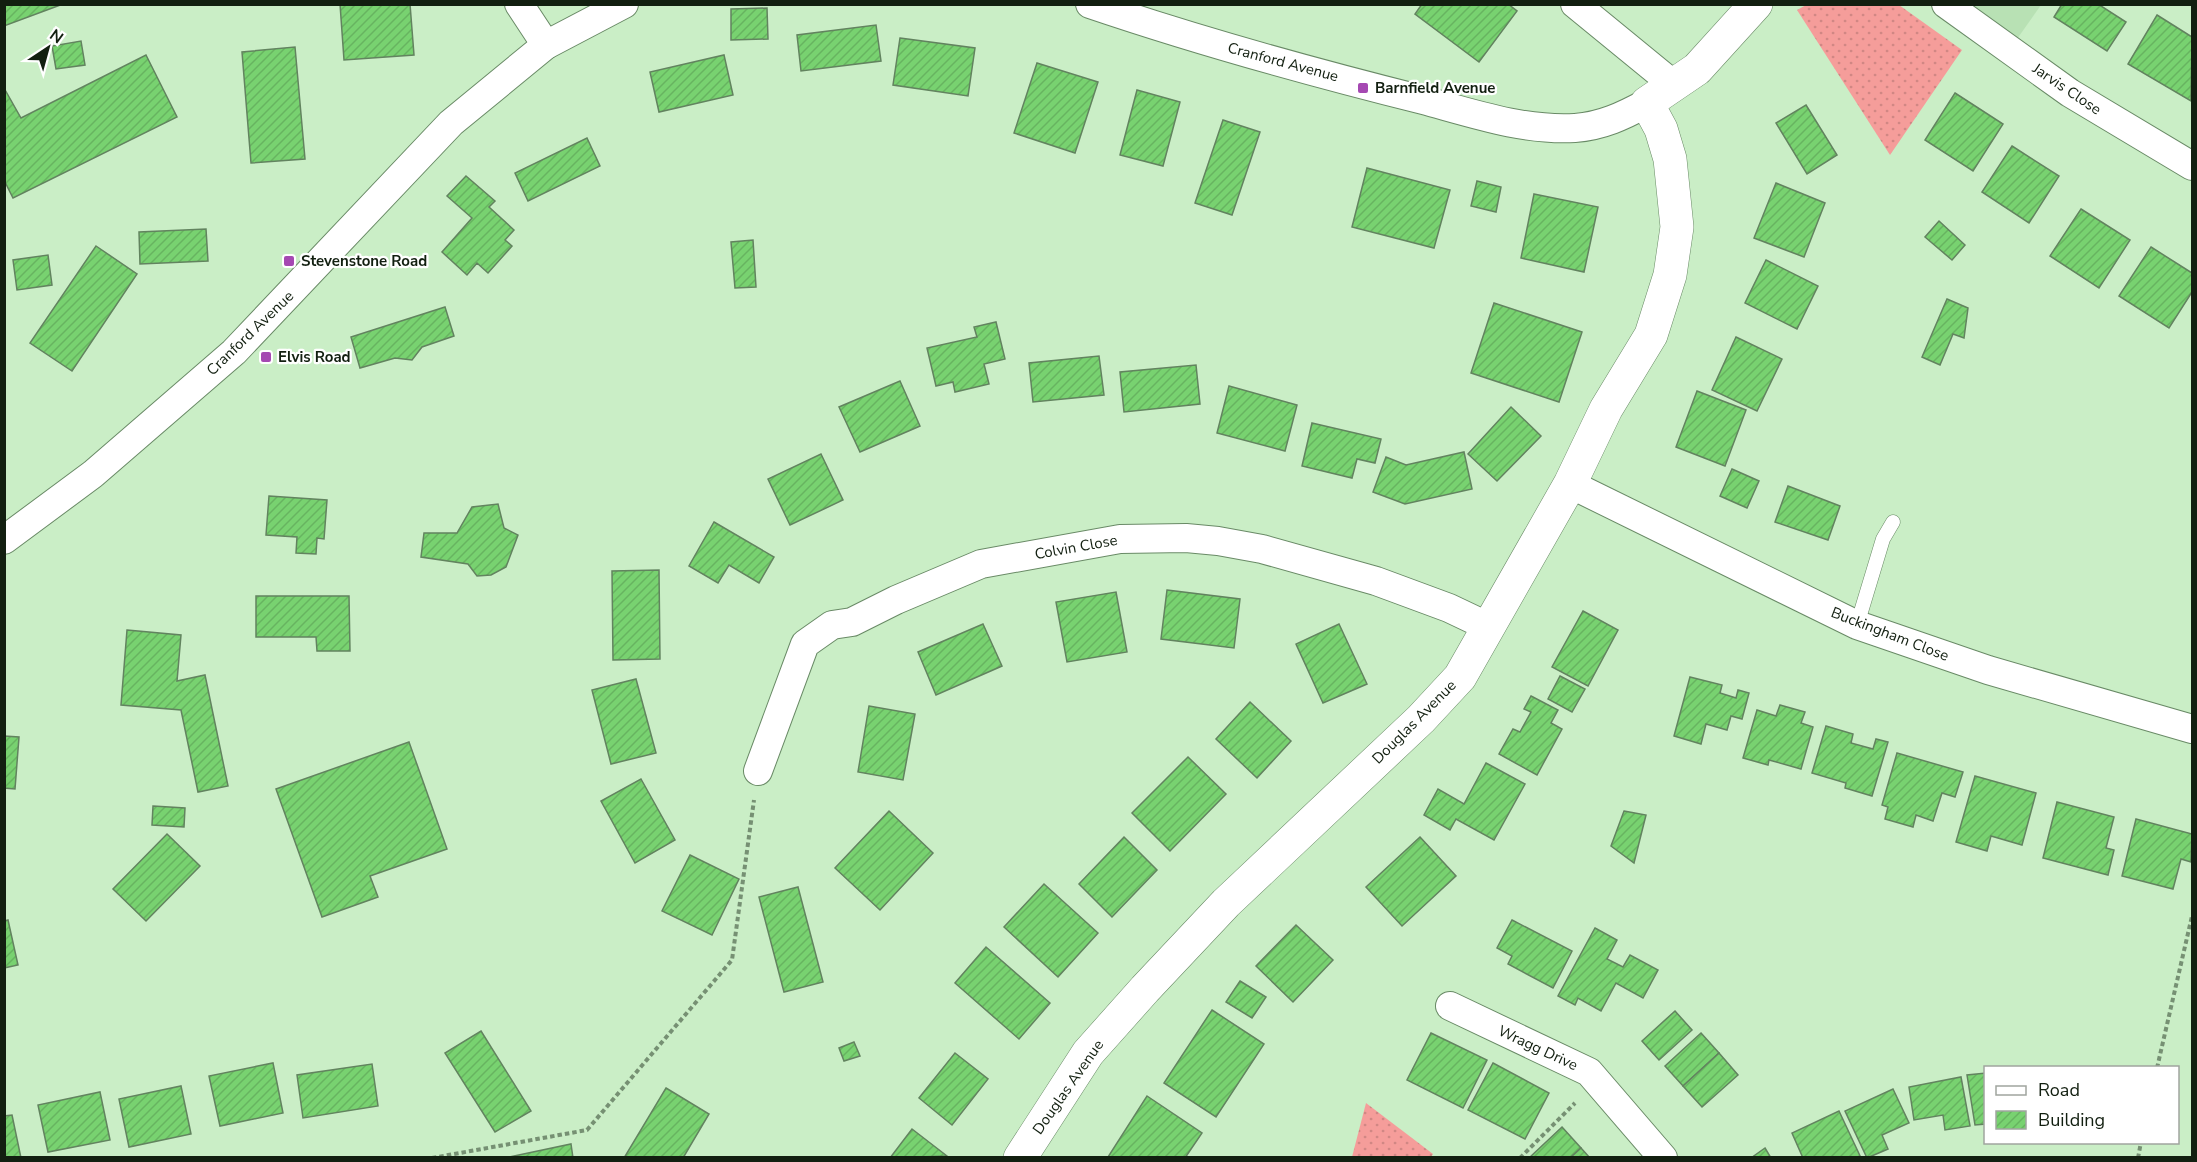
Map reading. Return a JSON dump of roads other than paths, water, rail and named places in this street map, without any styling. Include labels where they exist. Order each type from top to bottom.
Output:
[{"type":"street","points":[[519,4],[546,45]]},
{"type":"street","name":"Cranford Avenue","points":[[4,540],[93,474],[234,352],[451,123],[546,45],[624,4]]},
{"type":"street","name":"Cranford Avenue","points":[[1090,4],[1168,30],[1400,95],[1531,126],[1574,128],[1611,122],[1647,103],[1674,85],[1697,69],[1756,4]]},
{"type":"street","points":[[1575,4],[1674,85]]},
{"type":"street","name":"Jarvis Close","points":[[1952,6],[2070,93],[2193,166]]},
{"type":"street","name":"Douglas Avenue","points":[[1020,1158],[1088,1053],[1145,989],[1226,903],[1306,825],[1421,719],[1460,677],[1570,484],[1606,409],[1651,335],[1670,275],[1677,227],[1670,159],[1661,129],[1647,103]]},
{"type":"street","name":"Buckingham Close","points":[[1570,484],[1857,625],[2000,674],[2193,729]]},
{"type":"street","name":"Colvin Close","points":[[758,771],[805,644],[832,625],[852,622],[896,600],[981,564],[1120,539],[1186,538],[1218,541],[1262,549],[1376,581],[1449,608],[1489,627]]},
{"type":"street","name":"Wragg Drive","points":[[1450,1006],[1589,1072],[1663,1158]]},
{"type":"lane","points":[[1857,625],[1883,539],[1893,522]]},
{"type":"place","name":"Barnfield Avenue","points":[[1363,88]]},
{"type":"place","name":"Stevenstone Road","points":[[289,261]]},
{"type":"place","name":"Elvis Road","points":[[266,357]]}]
